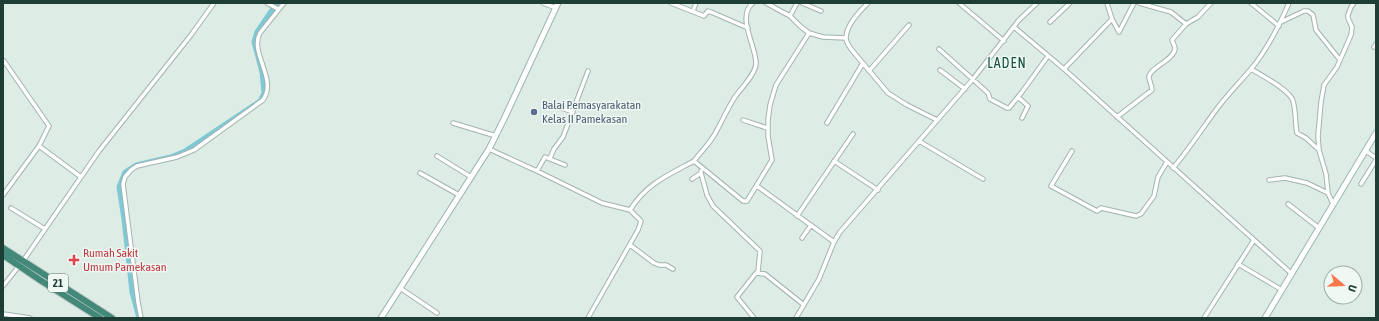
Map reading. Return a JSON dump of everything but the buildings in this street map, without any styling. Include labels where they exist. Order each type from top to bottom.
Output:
[{"type":"highway","name":"21","points":[[3,248],[21,264],[100,318]]},
{"type":"highway","name":"21","points":[[3,255],[21,264],[112,318]]},
{"type":"main road","points":[[381,318],[489,149],[557,6]]},
{"type":"main road","points":[[1265,318],[1376,133]]},
{"type":"street","points":[[3,286],[21,264],[80,177],[116,128],[191,35],[214,3]]},
{"type":"street","points":[[267,3],[275,8]]},
{"type":"street","points":[[141,318],[123,184],[125,177],[137,166],[178,157],[194,150],[263,100],[267,91],[267,84],[257,45],[257,38],[275,8],[284,3]]},
{"type":"street","points":[[543,3],[557,6]]},
{"type":"street","points":[[671,3],[704,16],[708,11],[748,28]]},
{"type":"street","points":[[693,11],[696,3]]},
{"type":"street","points":[[630,210],[638,198],[651,185],[694,161],[712,138],[734,98],[756,67],[748,28],[747,12],[749,6],[753,3]]},
{"type":"street","points":[[766,3],[790,16],[809,33],[823,38],[846,38]]},
{"type":"street","points":[[790,16],[797,3]]},
{"type":"street","points":[[802,3],[821,11]]},
{"type":"street","points":[[868,3],[852,20],[846,38],[851,49],[888,93],[907,105],[937,120]]},
{"type":"street","points":[[959,3],[1004,41]]},
{"type":"street","points":[[796,318],[819,279],[834,242],[847,224],[965,89],[1024,14],[1037,3]]},
{"type":"street","points":[[1050,22],[1068,3]]},
{"type":"street","points":[[1107,3],[1118,32],[1134,3]]},
{"type":"street","points":[[1139,3],[1171,12],[1186,24]]},
{"type":"street","points":[[1117,117],[1152,90],[1149,78],[1150,73],[1161,65],[1173,52],[1175,48],[1172,40],[1186,24],[1198,17],[1211,3]]},
{"type":"street","points":[[1251,3],[1280,24]]},
{"type":"street","points":[[1173,168],[1220,105],[1251,69],[1280,24],[1288,3]]},
{"type":"street","points":[[1333,204],[1328,193],[1326,174],[1319,150],[1319,114],[1322,93],[1327,80],[1337,67],[1350,35],[1352,27],[1348,15],[1354,3]]},
{"type":"street","points":[[1280,24],[1304,11],[1308,11],[1314,18],[1316,30],[1340,60]]},
{"type":"street","points":[[1064,69],[1112,19]]},
{"type":"street","points":[[869,71],[910,25]]},
{"type":"street","points":[[1014,27],[1064,69],[1147,146],[1167,162],[1292,274]]},
{"type":"street","points":[[694,161],[744,202],[747,201],[772,160],[767,128],[770,105],[776,85],[809,33]]},
{"type":"street","points":[[939,49],[988,93],[990,100],[1007,108],[1009,108],[1018,97],[1048,56]]},
{"type":"street","points":[[3,195],[39,146],[49,126],[4,61]]},
{"type":"street","points":[[827,122],[863,63]]},
{"type":"street","points":[[1251,69],[1292,97],[1297,133],[1306,138],[1319,150]]},
{"type":"street","points":[[940,70],[965,89]]},
{"type":"street","points":[[550,158],[554,149],[563,138],[588,71]]},
{"type":"street","points":[[1018,97],[1028,106],[1022,118]]},
{"type":"street","points":[[553,105],[573,112]]},
{"type":"street","points":[[743,120],[767,128]]},
{"type":"street","points":[[453,123],[496,136]]},
{"type":"street","points":[[797,216],[853,134]]},
{"type":"street","points":[[919,141],[982,179]]},
{"type":"street","points":[[39,146],[80,177]]},
{"type":"street","points":[[489,149],[538,171],[602,203],[630,210],[640,219],[640,227],[588,318]]},
{"type":"street","points":[[1072,151],[1051,186],[1097,211],[1101,208],[1136,216],[1141,214],[1155,194],[1158,177],[1167,162]]},
{"type":"street","points":[[1361,184],[1376,159],[1366,151]]},
{"type":"street","points":[[437,156],[472,177]]},
{"type":"street","points":[[538,171],[544,157],[550,158],[565,165]]},
{"type":"street","points":[[834,161],[878,190]]},
{"type":"street","points":[[701,167],[701,173],[707,195],[713,206],[760,251],[758,272]]},
{"type":"street","points":[[420,173],[460,195]]},
{"type":"street","points":[[692,179],[701,173]]},
{"type":"street","points":[[1269,180],[1285,178],[1291,179],[1307,183],[1328,193]]},
{"type":"street","points":[[757,186],[834,242]]},
{"type":"street","points":[[1288,204],[1319,228]]},
{"type":"street","points":[[11,208],[45,229]]},
{"type":"street","points":[[802,238],[811,225]]},
{"type":"street","points":[[1204,318],[1254,240]]},
{"type":"street","points":[[630,246],[654,263],[666,265],[673,270]]},
{"type":"street","points":[[1238,264],[1282,290]]},
{"type":"street","points":[[754,318],[737,297],[754,274],[758,272],[765,274],[804,305]]},
{"type":"street","points":[[400,288],[437,314]]},
{"type":"street","points":[[3,314],[30,318]]},
{"type":"waterway","points":[[139,318],[132,292],[119,187],[125,172],[136,165],[171,157],[185,151],[260,101],[264,93],[262,72],[254,42],[257,32],[272,10],[280,3]]},
{"type":"place","name":"Balai Pemasyarakatan Kelas II Pamekasan","points":[[534,112]]},
{"type":"place","name":"Rumah Sakit Umum Pamekasan","points":[[74,260]]},
{"type":"district","name":"LADEN","points":[[1007,63]]}]
